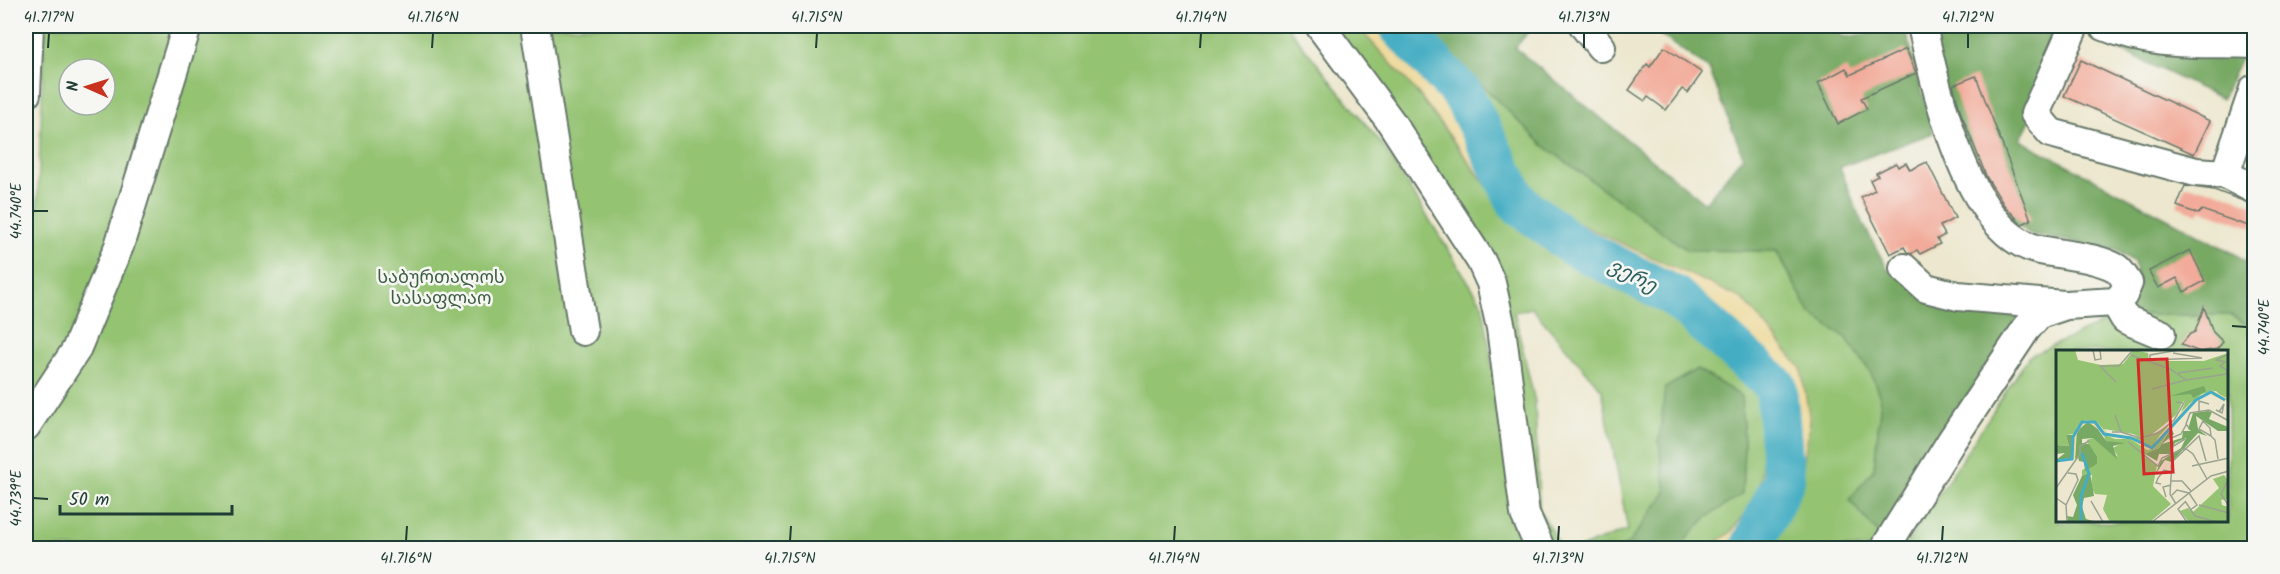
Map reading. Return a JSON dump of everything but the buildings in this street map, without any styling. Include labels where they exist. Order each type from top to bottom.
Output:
[{"type":"street","points":[[26,94],[29,26]]},
{"type":"street","points":[[26,426],[76,350],[119,246],[187,26]]},
{"type":"street","points":[[535,26],[583,331]]},
{"type":"street","points":[[1320,26],[1391,122],[1481,261],[1491,282],[1514,411],[1526,514],[1540,549]]},
{"type":"street","points":[[1904,268],[1926,288],[1958,296],[2066,305],[2115,302],[2123,296],[2128,282],[2117,269],[2072,255],[2034,248],[2006,234],[1984,206],[1959,153],[1938,99],[1922,26]]},
{"type":"street","points":[[2074,26],[2035,114],[2051,133],[2196,172],[2225,174],[2254,189]]},
{"type":"street","points":[[2104,26],[2131,37],[2163,42],[2196,34],[2254,44]]},
{"type":"street","points":[[2225,174],[2254,89]]},
{"type":"street","points":[[2115,302],[2125,319],[2161,334]]},
{"type":"street","points":[[1885,549],[1952,440],[2026,329],[2039,314],[2066,305]]},
{"type":"green space","name":"საბურთალოს სასაფლაო","points":[[45,26],[1287,26],[1381,143],[1483,305],[1514,514],[1528,548],[26,548],[26,364],[31,358]]},
{"type":"green space","points":[[1332,26],[1357,26],[1412,86],[1515,224],[1535,238],[1662,301],[1727,350],[1765,396],[1765,445],[1758,498],[1730,533],[1709,548],[1678,548],[1706,518],[1742,494],[1744,443],[1741,396],[1659,441],[1666,492],[1629,543],[1621,548],[1580,548],[1628,530],[1602,390],[1532,308],[1514,312],[1535,402],[1539,509],[1561,548],[1547,548],[1533,515],[1500,286]]},
{"type":"green space","points":[[1426,26],[1533,26],[1515,48],[1705,203],[1743,156],[1709,69],[1648,26],[1822,26],[1845,37],[1905,27],[1933,133],[1840,167],[1859,216],[1888,270],[1928,295],[2043,304],[1887,543],[1849,500],[1874,469],[1881,400],[1871,373],[1846,338],[1810,313],[1777,251],[1687,250],[1543,145],[1461,65]]},
{"type":"green space","points":[[1927,26],[2118,26],[2245,49],[2222,99],[2077,29],[2020,140],[2235,254],[2254,267],[2254,329],[2231,315],[2120,315],[2139,285],[2134,262],[2116,250],[2030,234],[1997,210],[1954,123]]},
{"type":"green space","points":[[1461,65],[1543,145],[1687,250],[1776,251],[1810,313],[1846,338],[1871,373],[1881,400],[1874,469],[1850,500],[1891,548],[1766,548],[1799,490],[1810,421],[1575,222],[1532,190]]},
{"type":"green space","points":[[2120,315],[2231,315],[2254,329],[2254,548],[1904,548],[2029,356]]},
{"type":"green space","points":[[1697,369],[1741,396],[1744,443],[1742,494],[1706,518],[1678,548],[1621,548],[1629,543],[1666,492],[1659,441],[1665,388]]},
{"type":"sand","points":[[1357,26],[1426,26],[1461,65],[1532,190],[1575,222],[1743,299],[1801,368],[1810,421],[1799,490],[1766,548],[1709,548],[1730,533],[1758,498],[1765,445],[1765,395],[1727,350],[1662,301],[1535,238],[1515,224],[1418,93]]},
{"type":"waterway","name":"ვერე","points":[[1399,26],[1463,95],[1518,203],[1573,245],[1674,296],[1776,386],[1784,480],[1751,548]]}]
